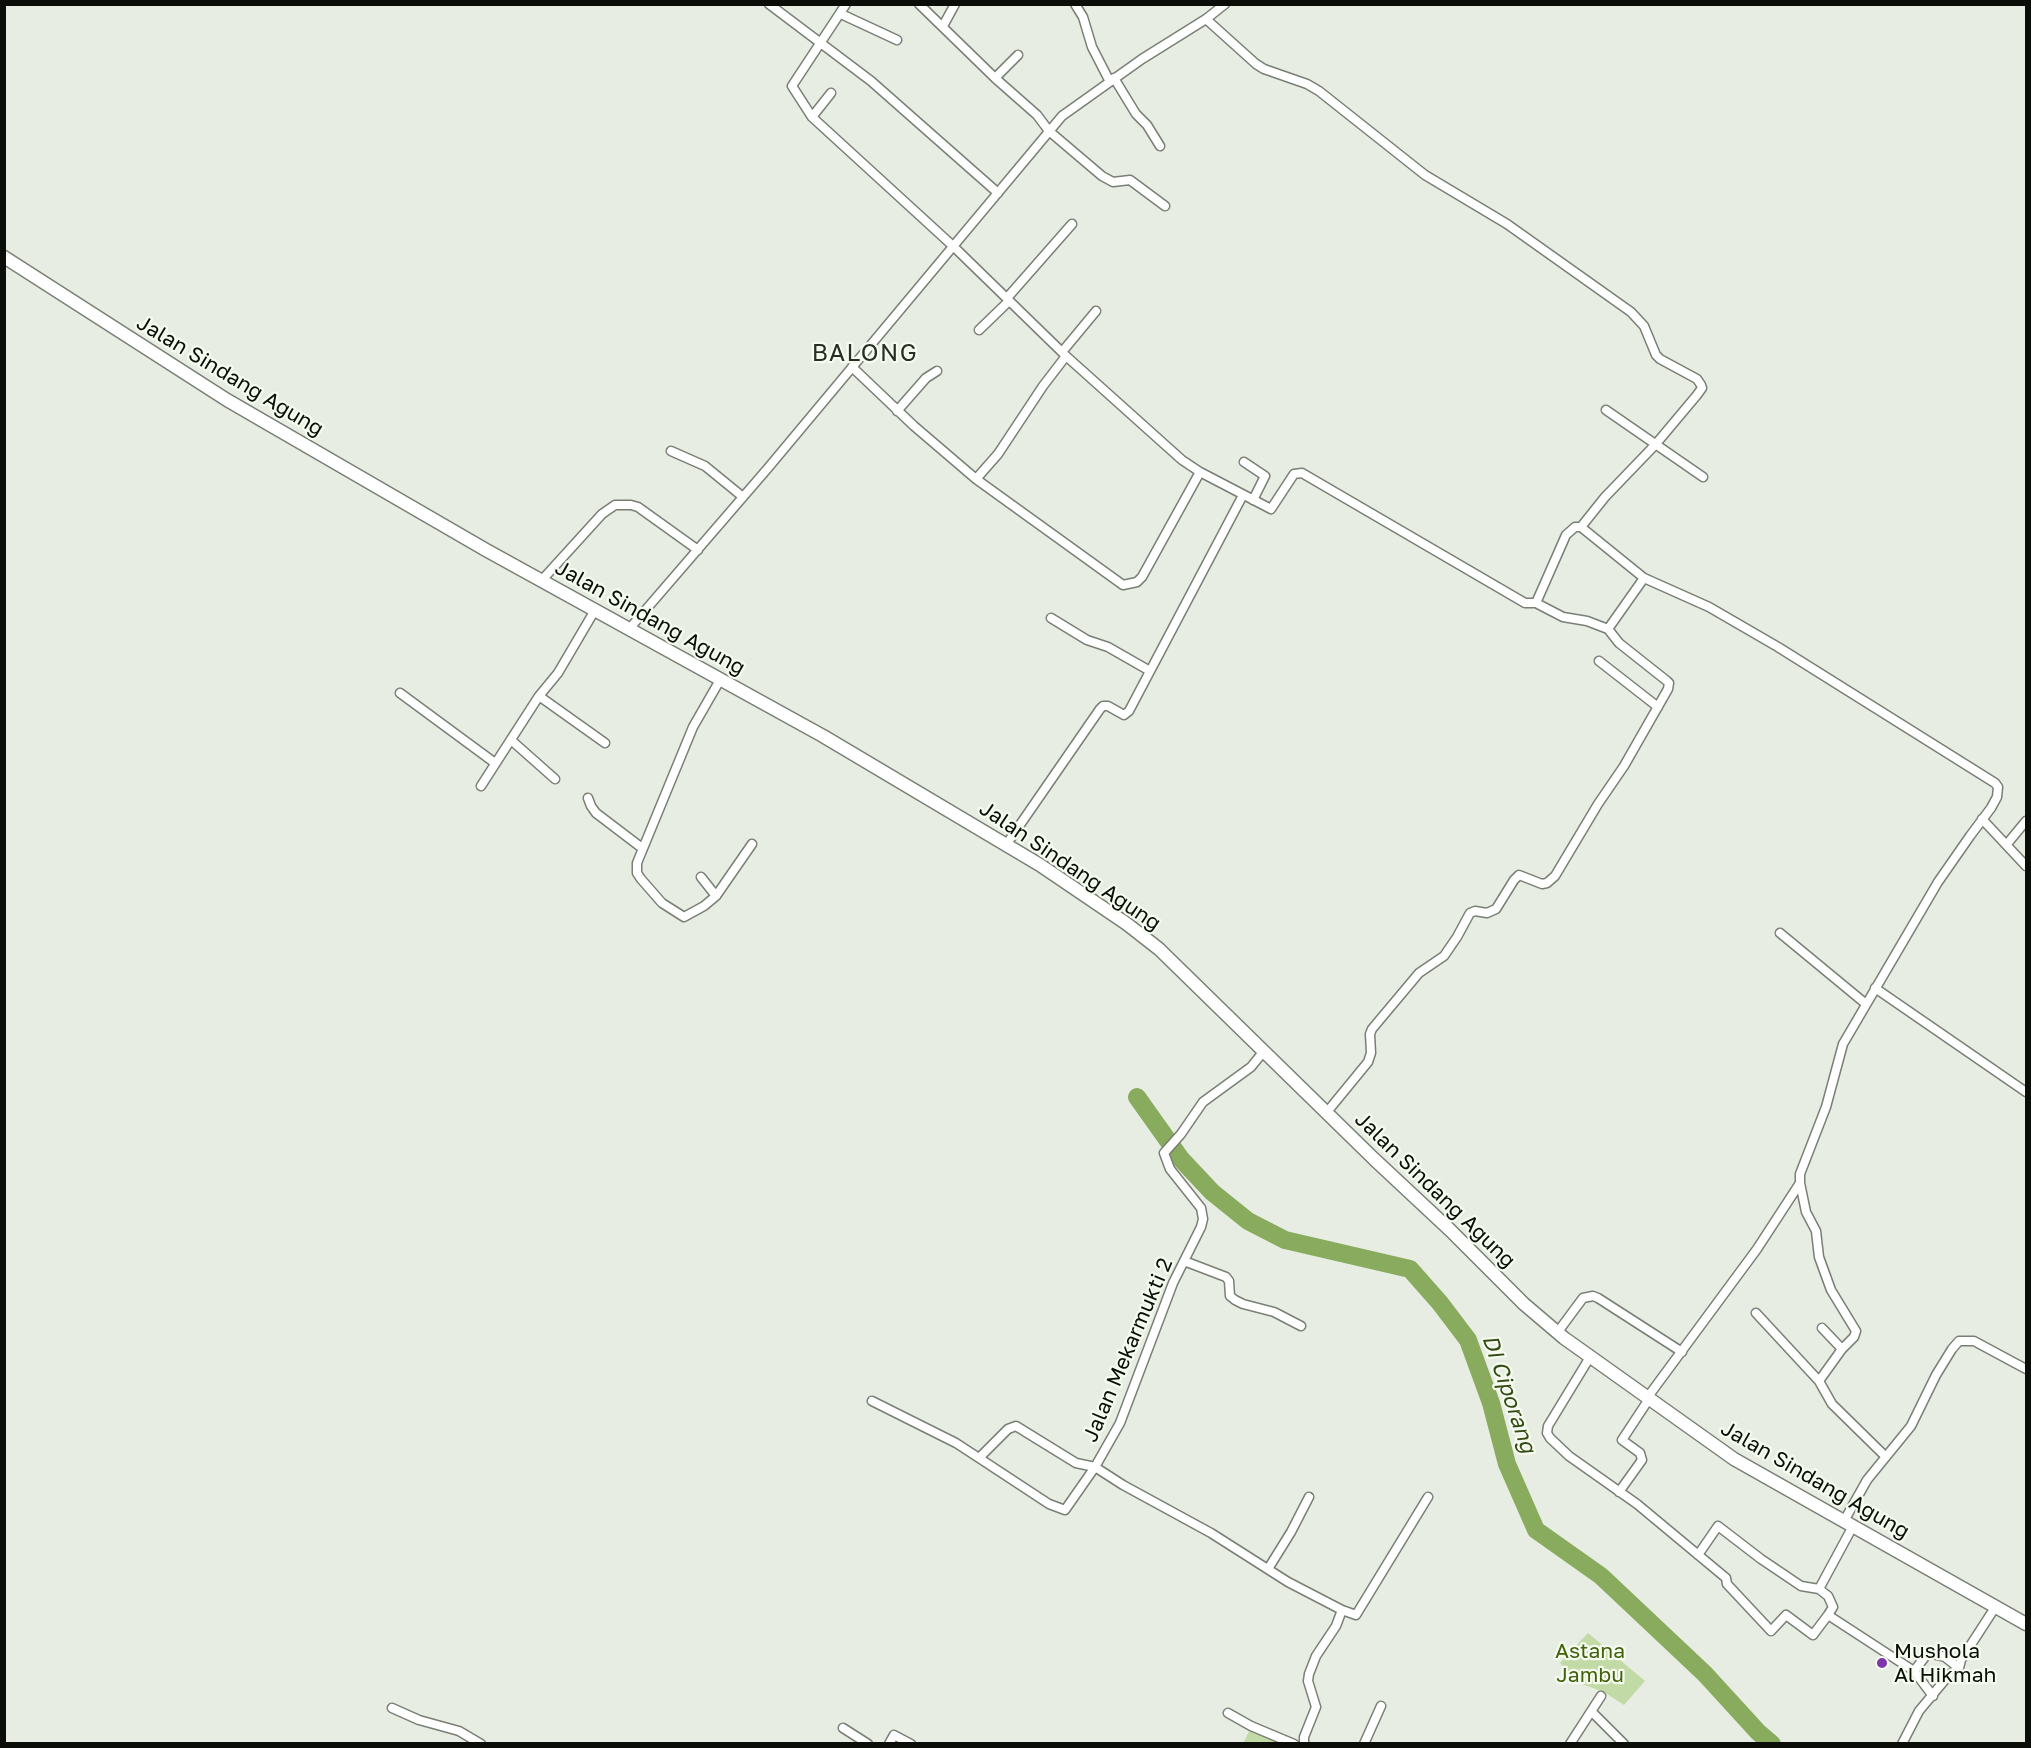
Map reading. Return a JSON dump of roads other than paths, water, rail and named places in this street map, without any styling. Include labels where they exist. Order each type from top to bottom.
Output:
[{"type":"main road","name":"Jalan Sindang Agung","points":[[4,257],[227,399],[595,610],[823,736],[1006,845],[1143,936],[1557,1333],[1734,1459],[2026,1624]]},
{"type":"street","points":[[769,4],[871,81],[998,194]]},
{"type":"street","points":[[846,4],[792,86],[812,117],[953,246],[1064,354],[1164,446],[1200,472],[1272,509],[1294,474],[1302,473],[1525,603],[1536,603],[1563,617],[1587,621],[1608,629],[1619,643],[1669,683],[1658,707],[1555,876],[1542,884],[1519,875],[1514,879],[1496,909],[1487,913],[1475,910],[1470,913],[1444,956],[1419,973],[1372,1029],[1371,1053],[1368,1062],[1327,1112]]},
{"type":"street","points":[[919,4],[995,78],[1037,115],[1049,131],[1109,181],[1130,180],[1165,206]]},
{"type":"street","points":[[943,26],[955,4]]},
{"type":"street","points":[[1075,4],[1083,17],[1092,47],[1112,80],[1136,114],[1147,125],[1160,146]]},
{"type":"street","points":[[630,628],[743,498],[1049,131],[1074,106],[1225,4]]},
{"type":"street","points":[[841,14],[897,40]]},
{"type":"street","points":[[1206,19],[1256,64],[1307,84],[1425,175],[1507,224],[1639,319],[1660,360],[1697,379],[1701,385],[1700,392],[1655,445],[1605,497],[1581,527]]},
{"type":"street","points":[[995,78],[1018,56]]},
{"type":"street","points":[[812,117],[831,93]]},
{"type":"street","points":[[979,330],[1072,224]]},
{"type":"street","points":[[976,479],[998,454],[1042,386],[1096,310]]},
{"type":"street","points":[[852,367],[944,454],[1123,585],[1130,585],[1142,577],[1200,472]]},
{"type":"street","points":[[897,411],[926,378],[938,371]]},
{"type":"street","points":[[1606,410],[1703,477]]},
{"type":"street","points":[[671,451],[705,466],[743,498]]},
{"type":"street","points":[[1244,462],[1265,476],[1253,500]]},
{"type":"street","points":[[1006,845],[1100,709],[1105,706],[1121,714],[1127,714],[1244,495]]},
{"type":"street","points":[[542,580],[602,514],[620,504],[645,510],[698,550]]},
{"type":"street","points":[[1536,603],[1566,535],[1575,527],[1581,527],[1644,578],[1709,608],[1760,636],[1998,787],[1997,797],[1938,882],[1843,1044],[1826,1107],[1803,1165],[1800,1183],[1806,1212],[1816,1231],[1817,1250],[1831,1290],[1855,1328],[1854,1337],[1842,1349],[1819,1381]]},
{"type":"street","points":[[1608,629],[1644,578]]},
{"type":"street","points":[[481,786],[539,696],[558,673],[595,610]]},
{"type":"street","points":[[1051,618],[1087,640],[1108,647],[1150,671]]},
{"type":"street","points":[[1599,661],[1658,707]]},
{"type":"street","points":[[720,680],[693,727],[642,848],[637,863],[637,873],[662,903],[684,917],[716,896],[752,844]]},
{"type":"street","points":[[400,693],[495,763]]},
{"type":"street","points":[[539,696],[605,743]]},
{"type":"street","points":[[511,740],[555,779]]},
{"type":"street","points":[[588,798],[597,813],[642,848]]},
{"type":"street","points":[[1982,819],[2026,866]]},
{"type":"street","points":[[2007,844],[2026,821]]},
{"type":"street","points":[[701,877],[716,896]]},
{"type":"street","points":[[1780,933],[1866,1004]]},
{"type":"street","points":[[1875,988],[2026,1092]]},
{"type":"street","name":"Jalan Mekarmukti 2","points":[[1264,1051],[1243,1074],[1203,1102],[1181,1134],[1164,1153],[1170,1169],[1193,1196],[1203,1212],[1201,1227],[1166,1300],[1120,1423],[1095,1467],[1342,1610]]},
{"type":"street","points":[[1619,1492],[1642,1460],[1640,1453],[1622,1440],[1648,1399],[1757,1249],[1800,1183]]},
{"type":"street","points":[[1184,1262],[1226,1277],[1230,1296],[1235,1300],[1274,1312],[1301,1326]]},
{"type":"street","points":[[1557,1333],[1583,1298],[1593,1296],[1682,1352]]},
{"type":"street","points":[[1756,1313],[1819,1381],[1832,1404],[1886,1456]]},
{"type":"street","points":[[1822,1329],[1842,1349]]},
{"type":"street","points":[[1819,1589],[1867,1480],[1911,1426],[1936,1375],[1959,1341],[1974,1341],[2026,1369]]},
{"type":"street","points":[[1590,1357],[1548,1426],[1547,1433],[1569,1456],[1619,1492],[1726,1578],[1727,1584],[1771,1631],[1786,1615],[1813,1635],[1833,1607],[1828,1596],[1819,1589],[1801,1586],[1718,1526],[1698,1555]]},
{"type":"street","points":[[872,1401],[956,1443],[1049,1504],[1065,1510],[1095,1467],[1076,1463],[1016,1426],[1008,1429],[979,1458]]},
{"type":"street","points":[[1268,1569],[1309,1497]]},
{"type":"street","points":[[1304,1743],[1304,1737],[1316,1707],[1308,1682],[1316,1656],[1336,1626],[1342,1610],[1356,1614],[1428,1497]]},
{"type":"street","points":[[1902,1743],[1919,1712],[1949,1675],[1959,1668],[1961,1660],[1996,1606]]},
{"type":"street","points":[[1828,1615],[1914,1671],[1933,1696]]},
{"type":"street","points":[[1914,1671],[1928,1653],[1945,1657],[1959,1668]]},
{"type":"street","points":[[1570,1743],[1601,1696]]},
{"type":"street","points":[[1364,1743],[1381,1706]]},
{"type":"street","points":[[393,1708],[419,1720],[459,1731],[481,1743]]},
{"type":"street","points":[[1592,1712],[1624,1743]]},
{"type":"street","points":[[1228,1713],[1251,1726],[1294,1743]]},
{"type":"street","points":[[843,1728],[868,1743]]},
{"type":"street","points":[[889,1743],[894,1735],[911,1743]]},
{"type":"waterway","name":"DI Ciporang","points":[[1137,1097],[1181,1159],[1212,1192],[1248,1221],[1285,1240],[1410,1269],[1468,1340],[1491,1403],[1507,1464],[1536,1530],[1601,1576],[1705,1674],[1758,1732],[1772,1744]]},
{"type":"place","name":"Mushola Al Hikmah","points":[[1882,1663]]},
{"type":"district","name":"BALONG","points":[[865,353]]},
{"type":"park label","name":"Astana Jambu","points":[[1590,1663]]}]
